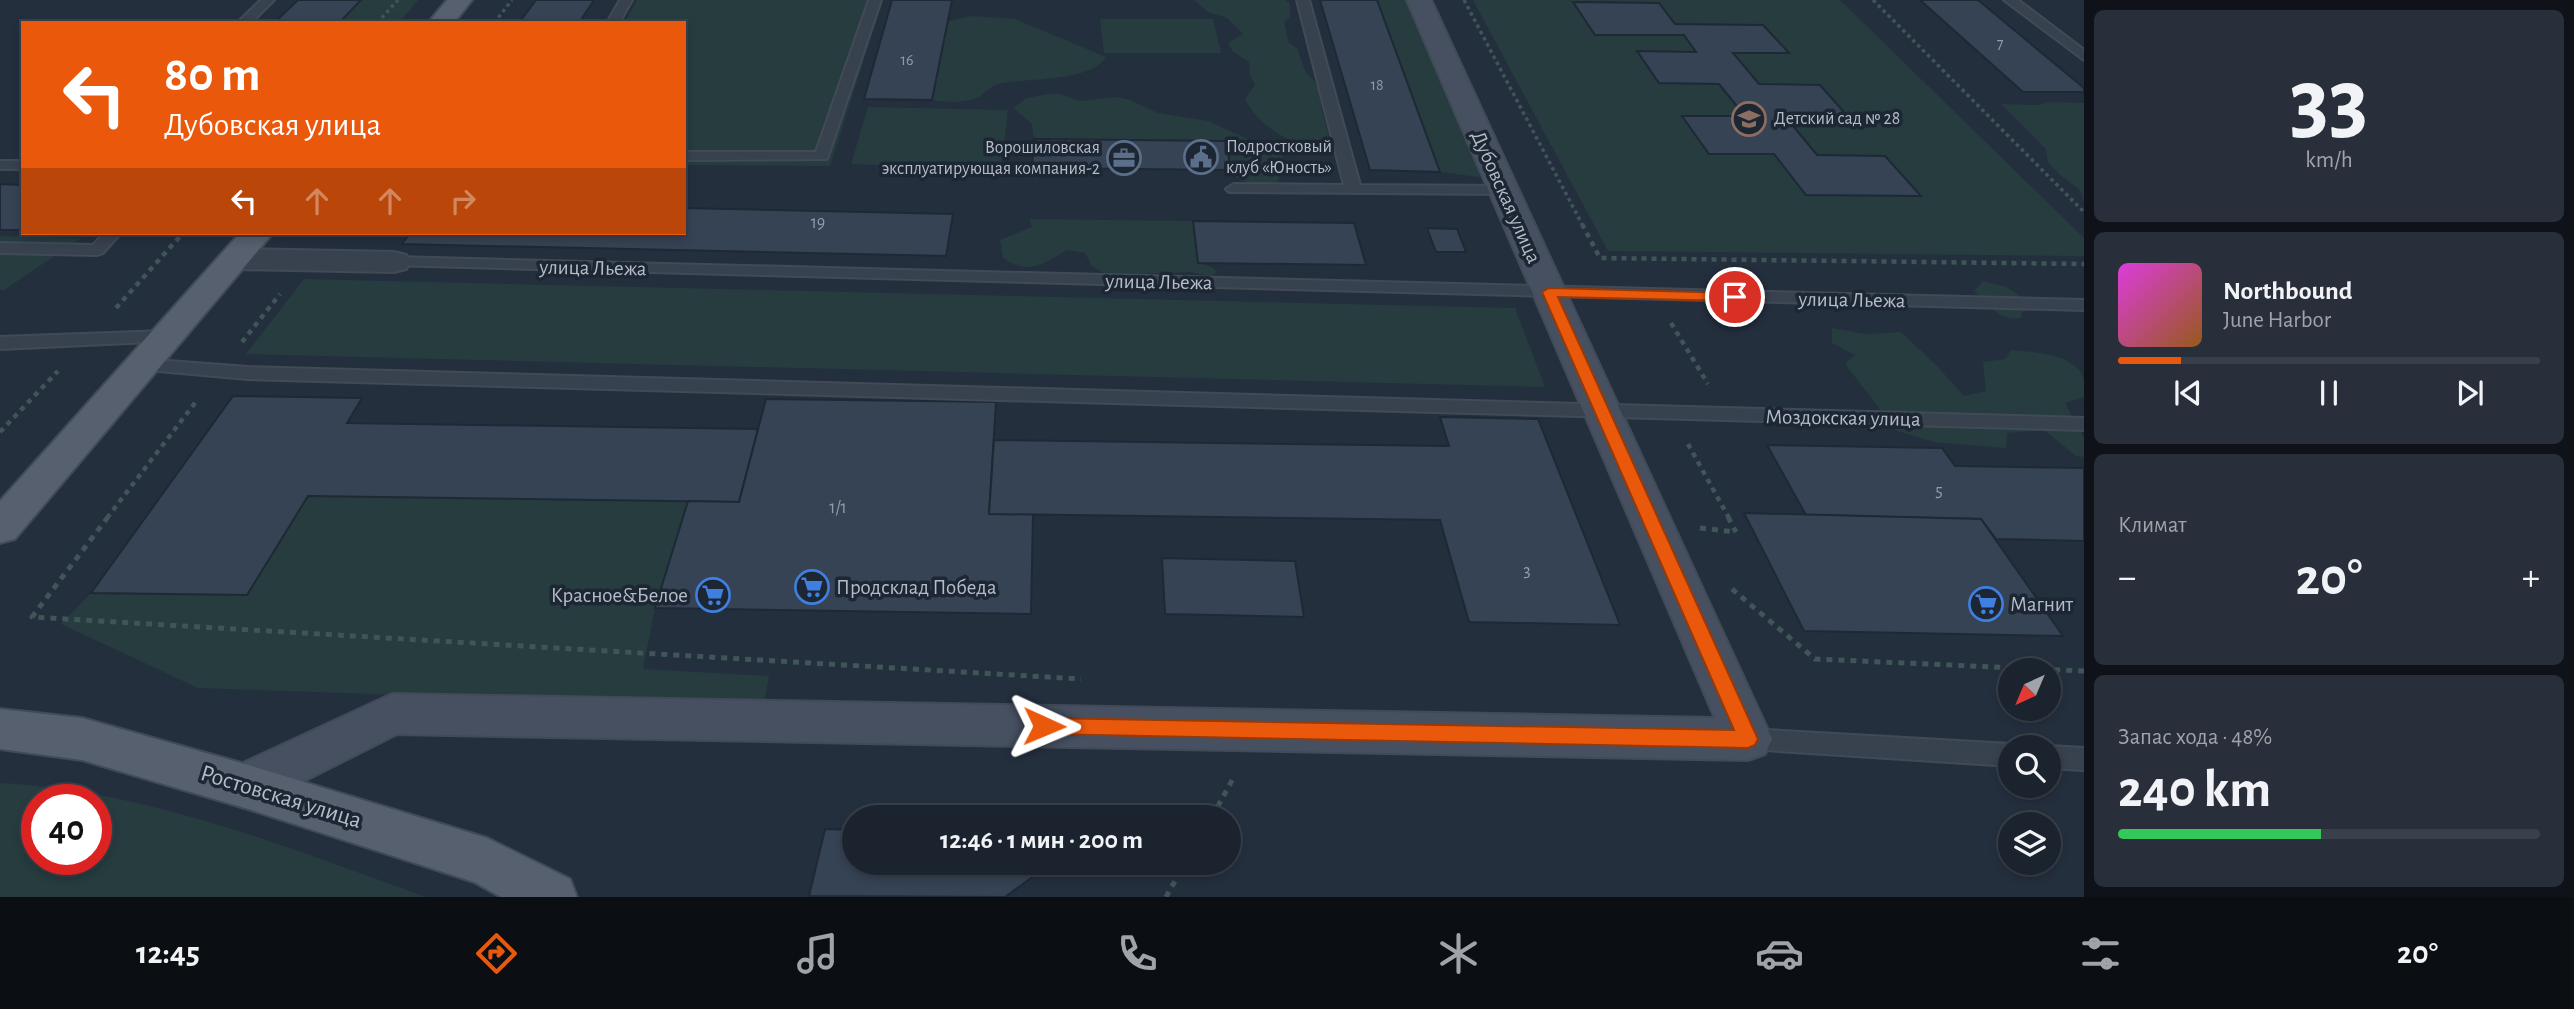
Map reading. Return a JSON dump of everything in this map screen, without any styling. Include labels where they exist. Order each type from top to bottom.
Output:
[{"type":"main road","points":[[442,21],[460,0]]},
{"type":"main road","points":[[4,520],[246,246]]},
{"type":"main road","name":"Ростовская улица","points":[[0,729],[82,739],[245,786],[486,862],[551,897]]},
{"type":"street","name":"Дубовская улица","points":[[1419,0],[1748,739]]},
{"type":"street","name":"улица Льежа","points":[[246,246],[307,260],[394,262]]},
{"type":"street","points":[[245,786],[392,714],[1748,739]]},
{"type":"lane","points":[[245,21],[268,0]]},
{"type":"lane","points":[[614,21],[626,0]]},
{"type":"lane","points":[[686,156],[822,156],[875,0]]},
{"type":"lane","points":[[1303,0],[1353,189]]},
{"type":"lane","points":[[2010,0],[2084,56]]},
{"type":"lane","points":[[0,165],[21,165]]},
{"type":"lane","points":[[1234,188],[1504,191]]},
{"type":"lane","points":[[0,248],[97,250],[111,235]]},
{"type":"lane","name":"улица Льежа","points":[[394,262],[2084,305]]},
{"type":"lane","points":[[0,343],[165,337]]},
{"type":"lane","name":"Моздокская улица","points":[[142,365],[220,371],[2084,424]]},
{"type":"lane","points":[[1748,739],[1998,754]]},
{"type":"lane","points":[[2061,758],[2084,759]]},
{"type":"path","points":[[379,21],[398,0]]},
{"type":"path","points":[[496,21],[512,0]]},
{"type":"path","points":[[1464,0],[1600,258],[2084,264]]},
{"type":"path","points":[[1873,0],[2084,212]]},
{"type":"path","points":[[307,260],[32,617],[1090,679]]},
{"type":"path","points":[[1654,295],[1726,415]]},
{"type":"path","points":[[1672,414],[1736,533]]},
{"type":"path","points":[[1723,581],[1815,659],[2084,671]]},
{"type":"path","points":[[1166,897],[1178,875]]},
{"type":"green space","points":[[361,0],[418,0],[401,21],[341,21]]},
{"type":"green space","points":[[637,0],[883,0],[830,166],[686,165],[686,21],[625,21]]},
{"type":"green space","points":[[1194,0],[1285,0],[1290,3],[1290,18],[1284,22],[1289,43],[1297,48],[1305,71],[1325,94],[1321,105],[1331,143],[1327,149],[1291,140],[1260,119],[1245,99],[1255,85],[1250,75],[1249,62],[1233,52],[1228,43],[1243,34],[1227,18],[1208,12]]},
{"type":"green space","points":[[1377,0],[1417,0],[1485,172],[1479,177],[1440,172]]},
{"type":"green space","name":"Детский сад № 28","points":[[1473,0],[1840,0],[2084,238],[2084,256],[1608,251]]},
{"type":"green space","points":[[971,16],[1015,19],[1106,57],[1099,65],[1073,75],[998,84],[969,100],[932,100],[948,21]]},
{"type":"green space","points":[[1100,19],[1213,19],[1221,53],[1104,53]]},
{"type":"green space","points":[[1060,94],[1080,101],[1117,97],[1158,113],[1208,121],[1283,155],[1285,169],[1277,182],[1258,184],[1239,179],[1230,169],[1225,141],[1034,139],[1032,124],[1013,108],[1027,98]]},
{"type":"green space","points":[[2049,102],[2084,103],[2084,202],[2079,189],[2048,162],[2046,149],[2001,104],[2038,105]]},
{"type":"green space","points":[[868,107],[1008,110],[1001,169],[851,164]]},
{"type":"green space","points":[[1030,219],[1193,221],[1198,263],[1212,267],[1217,272],[1211,276],[1191,272],[1107,275],[1092,266],[1085,253],[1067,250],[1036,266],[1021,266],[1003,258],[1000,240],[1032,227]]},
{"type":"green space","points":[[0,236],[81,238],[4,290],[0,290]]},
{"type":"green space","points":[[304,279],[1515,308],[1545,387],[246,354]]},
{"type":"green space","points":[[1983,281],[2006,287],[2026,300],[2028,306],[2021,313],[2022,317],[2008,318],[1990,306],[1974,291]]},
{"type":"green space","points":[[1832,328],[1866,334],[1901,332],[1964,396],[1986,391],[1983,362],[2005,359],[2011,350],[2064,360],[2080,371],[2084,380],[2084,397],[2065,403],[2084,438],[2084,457],[2076,456],[2044,430],[2007,433],[2006,448],[1934,442],[1897,431],[1845,364],[1855,355],[1832,343]]},
{"type":"green space","points":[[308,496],[688,501],[655,608],[643,669],[769,676],[763,707],[198,688],[61,624],[91,593],[247,595]]},
{"type":"green space","points":[[0,783],[21,785],[21,875],[112,875],[112,797],[217,824],[426,897],[0,897]]},
{"type":"building","points":[[298,0],[361,0],[341,21],[276,21]]},
{"type":"building","points":[[536,0],[594,0],[580,21],[520,21]]},
{"type":"building","points":[[892,0],[952,0],[932,100],[864,99]]},
{"type":"building","points":[[1320,0],[1377,0],[1440,172],[1370,170]]},
{"type":"building","points":[[1920,0],[1978,0],[2084,88],[2084,92],[2023,92]]},
{"type":"building","points":[[1573,2],[1659,3],[1675,24],[1763,25],[1789,53],[1733,53],[1759,84],[1820,85],[1851,120],[1788,120],[1817,155],[1885,156],[1921,196],[1806,195],[1774,154],[1709,154],[1682,116],[1745,116],[1719,84],[1659,83],[1637,51],[1696,52],[1684,35],[1595,35]]},
{"type":"building","points":[[1034,139],[1226,141],[1231,170],[1032,168]]},
{"type":"building","points":[[0,184],[21,185],[21,230],[0,230]]},
{"type":"building","points":[[686,208],[953,214],[946,256],[402,244],[409,235],[686,235]]},
{"type":"building","points":[[1193,221],[1354,223],[1366,265],[1198,263]]},
{"type":"building","points":[[1427,228],[1457,229],[1466,252],[1436,252]]},
{"type":"building","points":[[233,396],[362,398],[347,423],[758,429],[739,502],[308,496],[247,595],[91,593]]},
{"type":"building","points":[[766,399],[996,402],[989,514],[1033,514],[1031,614],[655,608],[688,501],[739,502]]},
{"type":"building","points":[[1440,417],[1538,419],[1620,625],[1469,622],[1440,520],[989,514],[994,440],[1449,446]]},
{"type":"building","points":[[1767,445],[1942,448],[1955,466],[2084,468],[2084,541],[1996,539],[1981,519],[1806,515]]},
{"type":"building","points":[[1744,513],[1981,519],[2063,636],[1804,631]]},
{"type":"building","points":[[1162,558],[1295,561],[1304,617],[1165,614]]},
{"type":"building","points":[[825,829],[842,830],[842,875],[1035,875],[1005,897],[809,896]]},
{"type":"place","name":"Детский сад № 28","points":[[1749,119]]},
{"type":"place","name":"Подростковый клуб «Юность»","points":[[1201,157]]},
{"type":"place","name":"Ворошиловская эксплуатирующая компания-2","points":[[1124,158]]},
{"type":"place","name":"Продсклад Победа","points":[[812,587]]},
{"type":"place","name":"Красное&Белое","points":[[713,595]]},
{"type":"place","name":"Магнит","points":[[1986,604]]},
{"type":"route","points":[[1044,726],[1748,739],[1549,292],[1735,297]]}]
